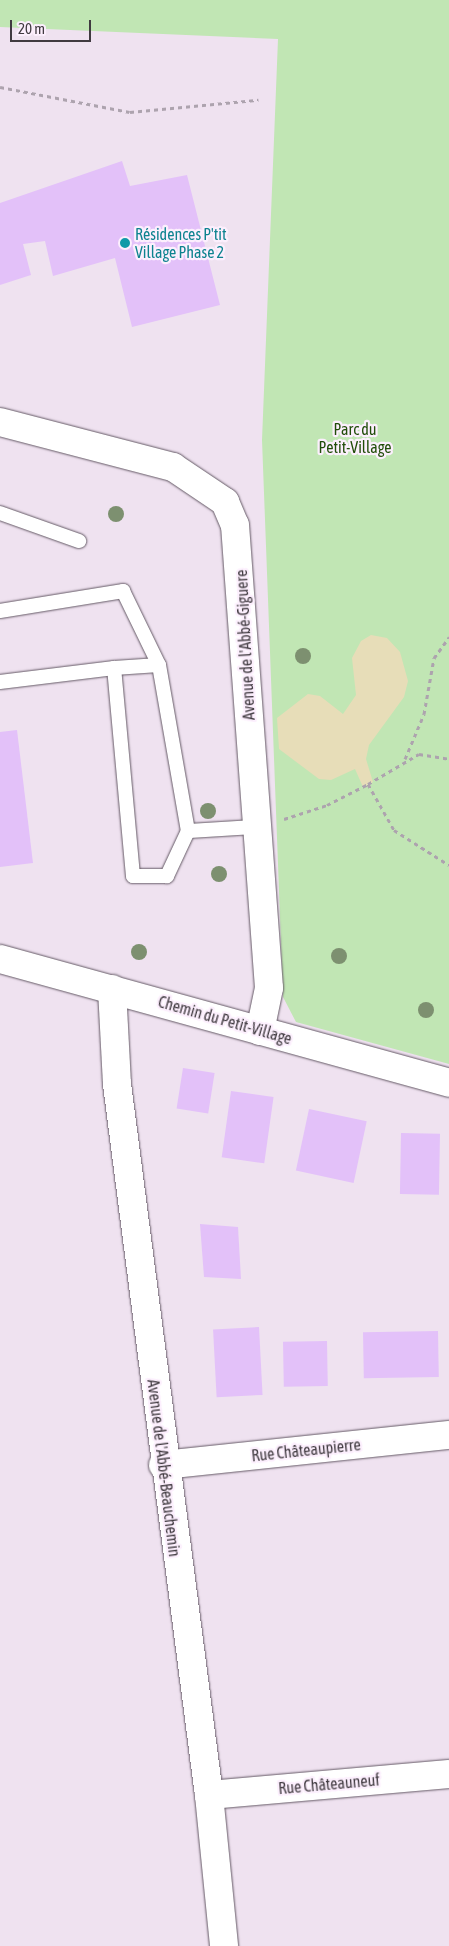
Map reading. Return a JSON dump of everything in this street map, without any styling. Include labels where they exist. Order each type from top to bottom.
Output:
[{"type":"street","name":"Avenue de l'Abbé-Giguere","points":[[0,422],[173,466],[224,502],[235,524],[240,563],[255,827],[269,988],[260,1031]]},
{"type":"street","name":"Chemin du Petit-Village","points":[[0,959],[449,1083]]},
{"type":"street","name":"Avenue de l'Abbé-Beauchemin","points":[[112,989],[117,1084],[163,1465],[209,1795],[224,1946]]},
{"type":"street","name":"Rue Châteaupierre","points":[[163,1465],[449,1435]]},
{"type":"street","name":"Rue Châteauneuf","points":[[209,1795],[449,1774]]},
{"type":"lane","points":[[0,513],[79,541]]},
{"type":"lane","points":[[0,611],[123,591],[159,665],[188,831],[167,876],[133,876],[114,668]]},
{"type":"lane","points":[[0,682],[114,668],[159,665]]},
{"type":"lane","points":[[188,831],[255,827]]},
{"type":"path","points":[[0,87],[130,112],[258,100]]},
{"type":"path","points":[[255,827],[312,811],[395,771],[405,759],[424,714],[434,658],[449,637]]},
{"type":"path","points":[[405,759],[419,754],[449,759]]},
{"type":"path","points":[[368,784],[394,830],[449,865]]},
{"type":"green space","name":"Parc du Petit-Village","points":[[0,0],[449,0],[449,1064],[296,1022],[283,997],[262,440],[278,39],[0,27]]},
{"type":"sand","points":[[371,635],[387,638],[400,652],[408,681],[404,697],[369,745],[366,759],[373,782],[363,787],[355,769],[331,780],[319,779],[279,749],[277,718],[308,694],[320,696],[343,714],[356,695],[352,658],[361,641]]},
{"type":"building","name":"Résidences P'tit Village Phase 2","points":[[122,161],[130,186],[187,175],[220,305],[132,327],[115,258],[53,276],[45,241],[23,244],[31,275],[0,285],[0,203]]},
{"type":"building","points":[[17,730],[33,863],[0,867],[0,732]]},
{"type":"building","points":[[183,1068],[215,1073],[208,1114],[177,1108]]},
{"type":"building","points":[[231,1091],[274,1097],[264,1163],[222,1157]]},
{"type":"building","points":[[309,1109],[367,1121],[354,1183],[296,1171]]},
{"type":"building","points":[[401,1133],[440,1134],[439,1195],[400,1194]]},
{"type":"building","points":[[200,1224],[238,1227],[241,1279],[204,1277]]},
{"type":"building","points":[[259,1327],[263,1395],[217,1397],[213,1329]]},
{"type":"building","points":[[438,1331],[439,1377],[364,1378],[363,1332]]},
{"type":"building","points":[[327,1341],[328,1386],[284,1387],[283,1342]]},
{"type":"place","name":"Résidences P'tit Village Phase 2","points":[[125,243]]}]
